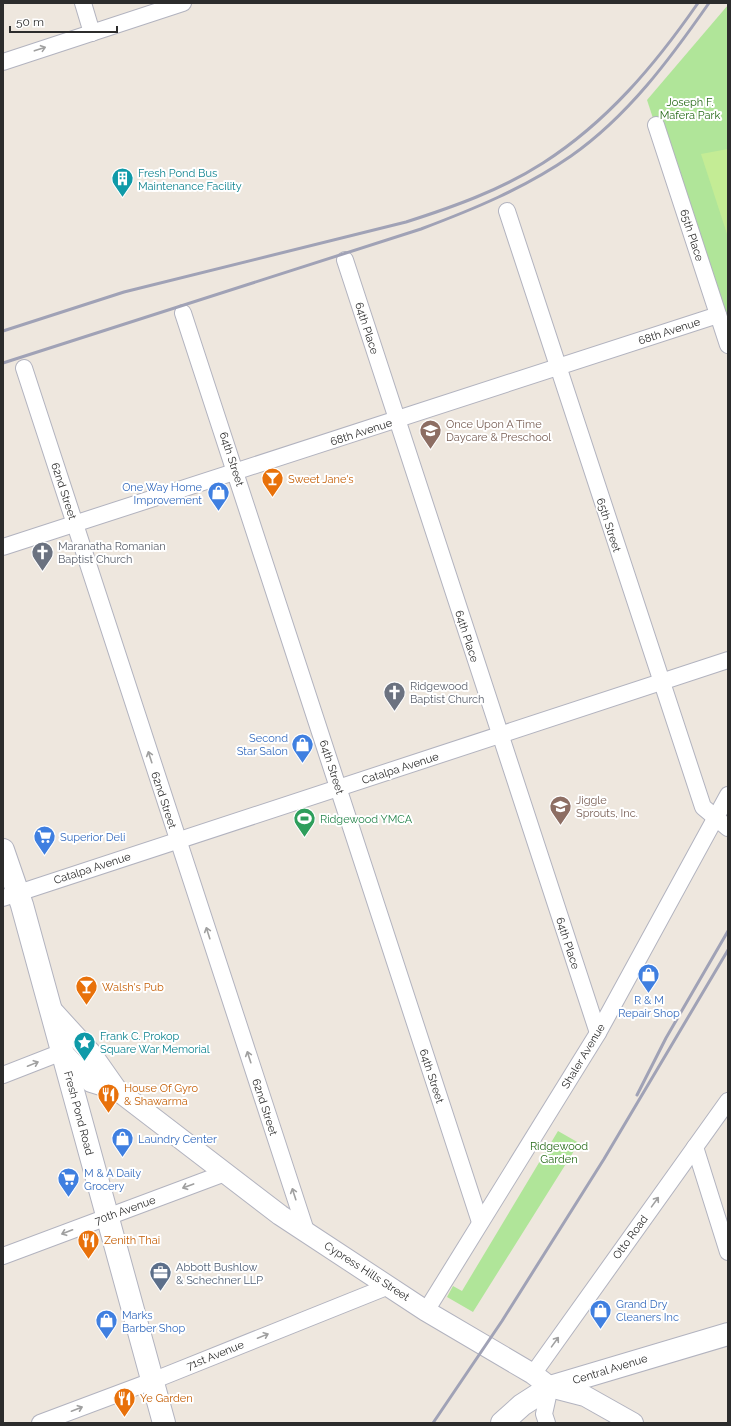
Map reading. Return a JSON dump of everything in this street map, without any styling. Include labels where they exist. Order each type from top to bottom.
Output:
[{"type":"main road","name":"Fresh Pond Road","points":[[3,850],[11,896],[50,1008],[164,1423]]},
{"type":"main road","name":"Central Avenue","points":[[502,1423],[522,1405],[550,1387],[728,1334]]},
{"type":"street","points":[[83,3],[92,33]]},
{"type":"street","points":[[3,62],[183,3]]},
{"type":"street","name":"65th Place","points":[[656,125],[728,346]]},
{"type":"street","name":"65th Street","points":[[507,211],[703,807],[722,823]]},
{"type":"street","name":"64th Place","points":[[345,260],[598,1033]]},
{"type":"street","name":"64th Street","points":[[183,313],[480,1222]]},
{"type":"street","name":"68th Avenue","points":[[3,547],[75,525],[718,315]]},
{"type":"street","name":"62nd Street","points":[[24,368],[306,1231]]},
{"type":"street","name":"Catalpa Avenue","points":[[11,896],[728,660]]},
{"type":"street","name":"Shaler Avenue","points":[[426,1310],[598,1033],[722,823],[728,795]]},
{"type":"street","name":"Cypress Hills Street","points":[[50,1008],[91,1054],[117,1090],[280,1215],[426,1310],[533,1374],[550,1387],[585,1396],[633,1423]]},
{"type":"street","points":[[3,1075],[62,1052]]},
{"type":"street","name":"Cypress Hills Street","points":[[62,1052],[91,1082],[117,1090]]},
{"type":"street","name":"Otto Road","points":[[533,1374],[728,1101]]},
{"type":"street","points":[[695,1147],[728,1252]]},
{"type":"street","name":"70th Avenue","points":[[3,1256],[225,1173]]},
{"type":"street","name":"71st Avenue","points":[[40,1423],[152,1381],[389,1286]]},
{"type":"street","points":[[547,1423],[544,1414],[550,1387]]},
{"type":"green space","name":"Joseph F. Mafera Park","points":[[728,5],[728,346],[647,100]]},
{"type":"green space","points":[[728,149],[728,237],[701,154]]},
{"type":"green space","name":"Ridgewood Garden","points":[[558,1131],[579,1143],[473,1312],[447,1297],[453,1286],[462,1291]]},
{"type":"railway","points":[[3,331],[124,292],[406,222],[494,190],[543,163],[566,147],[609,111],[647,70],[698,3]]},
{"type":"railway","points":[[3,363],[421,229],[480,206],[517,188],[554,168],[592,140],[611,123],[647,86],[709,3]]},
{"type":"railway","points":[[637,1095],[666,1038],[728,931]]},
{"type":"railway","points":[[433,1423],[502,1321],[604,1159],[728,950]]},
{"type":"place","name":"Fresh Pond Bus Maintenance Facility","points":[[123,198]]},
{"type":"place","name":"Once Upon A Time Daycare & Preschool","points":[[431,450]]},
{"type":"place","name":"Sweet Jane's","points":[[272,498]]},
{"type":"place","name":"One Way Home Improvement","points":[[218,512]]},
{"type":"place","name":"Maranatha Romanian Baptist Church","points":[[43,572]]},
{"type":"place","name":"Ridgewood Baptist Church","points":[[394,712]]},
{"type":"place","name":"Second Star Salon","points":[[303,764]]},
{"type":"place","name":"Jiggle Sprouts, Inc.","points":[[561,826]]},
{"type":"place","name":"Ridgewood YMCA","points":[[305,838]]},
{"type":"place","name":"Superior Deli","points":[[44,856]]},
{"type":"place","name":"R & M Repair Shop","points":[[649,994]]},
{"type":"place","name":"Walsh's Pub","points":[[87,1006]]},
{"type":"place","name":"Frank C. Prokop Square War Memorial","points":[[84,1062]]},
{"type":"place","name":"House Of Gyro & Shawarma","points":[[109,1114]]},
{"type":"place","name":"Laundry Center","points":[[122,1158]]},
{"type":"place","name":"M & A Daily Grocery","points":[[69,1198]]},
{"type":"place","name":"Zenith Thai","points":[[88,1260]]},
{"type":"place","name":"Abbott Bushlow & Schechner LLP","points":[[160,1292]]},
{"type":"place","name":"Grand Dry Cleaners Inc","points":[[601,1330]]},
{"type":"place","name":"Marks Barber Shop","points":[[106,1340]]},
{"type":"place","name":"Ye Garden","points":[[125,1418]]}]
